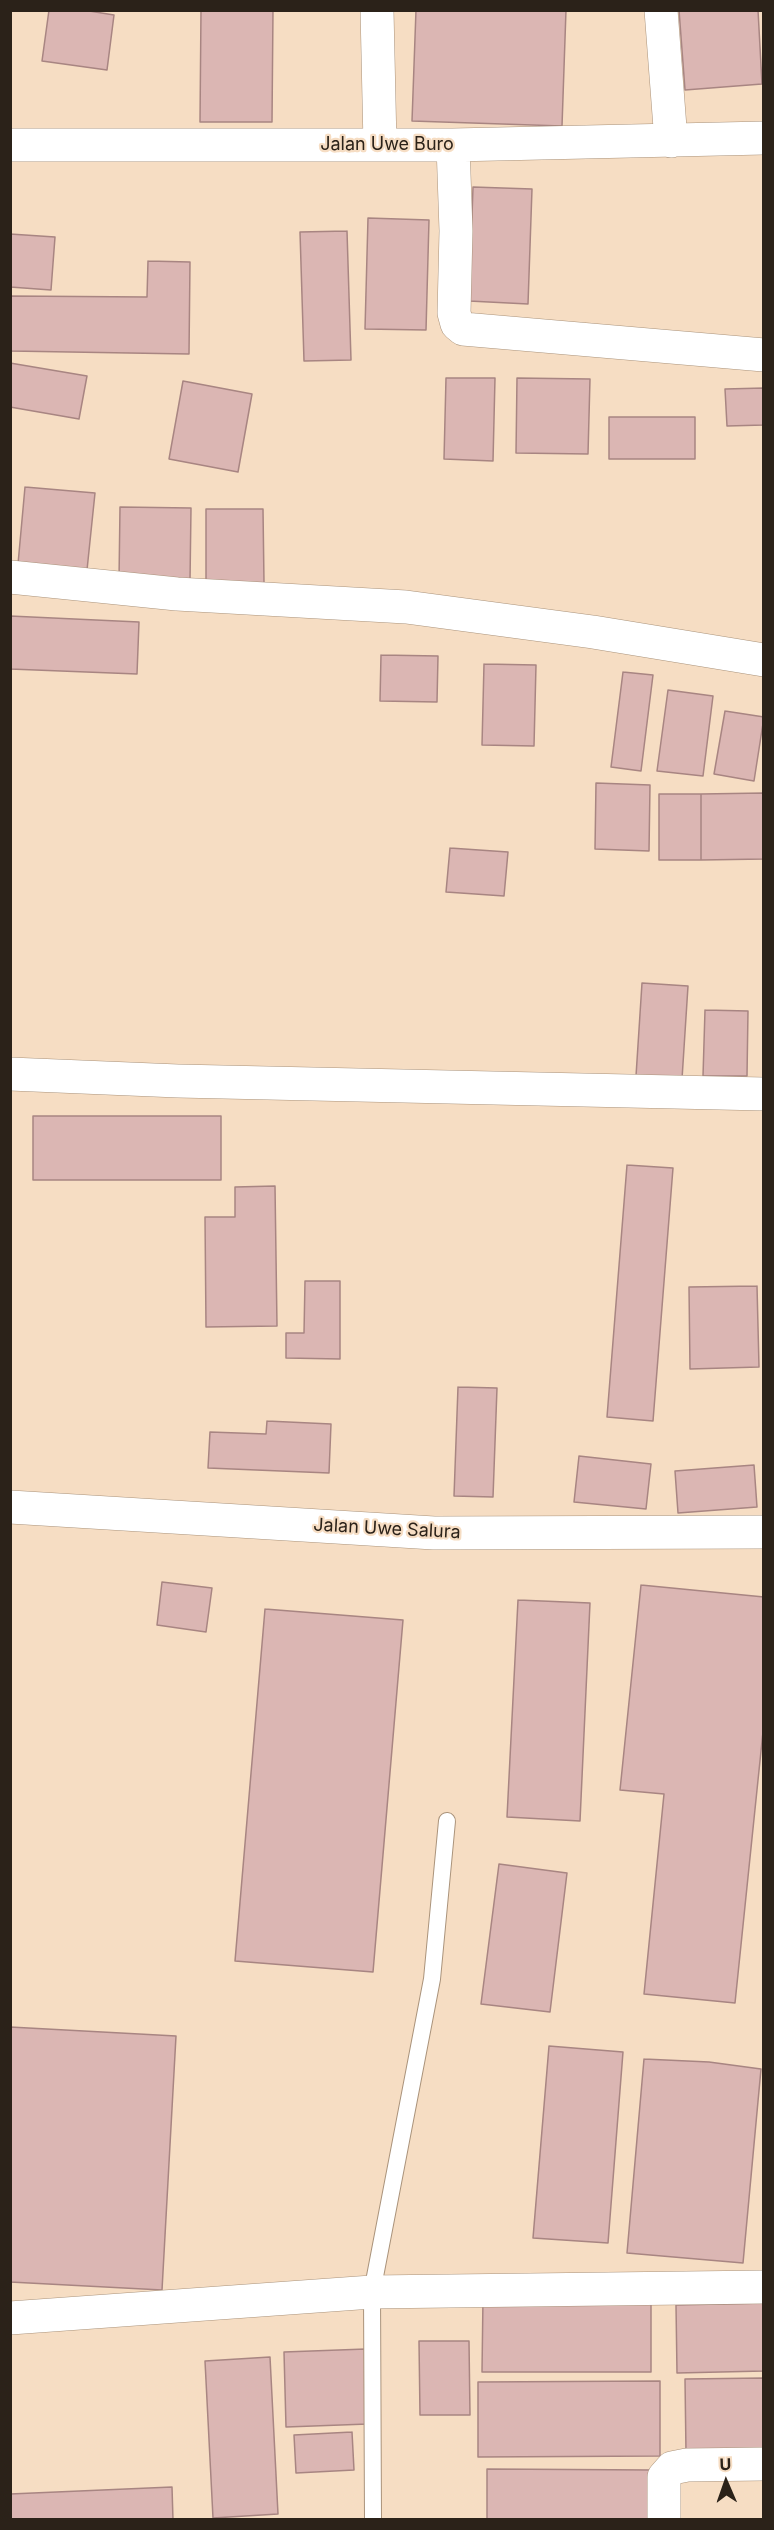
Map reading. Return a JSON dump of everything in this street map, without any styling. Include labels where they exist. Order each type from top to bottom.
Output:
[{"type":"street","points":[[377,10],[380,145]]},
{"type":"street","points":[[661,10],[671,141]]},
{"type":"street","name":"Jalan Uwe Buro","points":[[10,146],[453,146],[764,138]]},
{"type":"street","points":[[453,146],[456,231],[454,313],[457,324],[463,329],[764,355]]},
{"type":"street","points":[[10,577],[177,594],[406,607],[592,632],[764,660]]},
{"type":"street","points":[[10,1074],[764,1094]]},
{"type":"street","name":"Jalan Uwe Salura","points":[[10,1507],[434,1533],[764,1533]]},
{"type":"street","points":[[10,2318],[372,2292],[764,2287]]},
{"type":"street","points":[[664,2520],[664,2477],[672,2468],[687,2464],[764,2463]]},
{"type":"lane","points":[[373,2520],[372,2292],[432,1979],[447,1821]]},
{"type":"building","points":[[49,10],[83,10],[114,15],[107,70],[42,61]]},
{"type":"building","points":[[201,10],[273,10],[272,122],[200,122]]},
{"type":"building","points":[[416,10],[566,10],[562,126],[412,121]]},
{"type":"building","points":[[679,10],[758,10],[762,84],[685,90]]},
{"type":"building","points":[[473,187],[532,189],[528,304],[469,301]]},
{"type":"building","points":[[368,218],[429,220],[426,330],[365,329]]},
{"type":"building","points":[[347,231],[351,360],[304,361],[300,232]]},
{"type":"building","points":[[10,234],[55,237],[51,290],[10,287]]},
{"type":"building","points":[[148,261],[190,262],[189,354],[10,351],[10,296],[147,297]]},
{"type":"building","points":[[10,363],[87,376],[79,419],[10,407]]},
{"type":"building","points":[[446,378],[495,378],[493,461],[444,459]]},
{"type":"building","points":[[517,378],[590,379],[588,454],[516,453]]},
{"type":"building","points":[[183,381],[252,394],[238,472],[169,459]]},
{"type":"building","points":[[764,388],[764,425],[727,426],[725,389]]},
{"type":"building","points":[[609,417],[695,417],[695,459],[609,459]]},
{"type":"building","points":[[25,487],[95,493],[87,570],[18,564]]},
{"type":"building","points":[[120,507],[191,508],[190,581],[119,580]]},
{"type":"building","points":[[206,509],[263,509],[264,583],[206,583]]},
{"type":"building","points":[[10,616],[139,622],[137,674],[10,669]]},
{"type":"building","points":[[381,655],[438,656],[437,702],[380,701]]},
{"type":"building","points":[[484,664],[536,665],[534,746],[482,745]]},
{"type":"building","points":[[623,672],[653,675],[641,771],[611,767]]},
{"type":"building","points":[[668,690],[713,696],[703,776],[657,771]]},
{"type":"building","points":[[725,711],[764,717],[754,781],[714,774]]},
{"type":"building","points":[[596,783],[650,785],[649,851],[595,849]]},
{"type":"building","points":[[764,793],[764,859],[701,860],[701,794]]},
{"type":"building","points":[[659,794],[701,794],[701,860],[659,860]]},
{"type":"building","points":[[450,848],[508,852],[504,896],[446,892]]},
{"type":"building","points":[[642,983],[688,986],[682,1079],[636,1076]]},
{"type":"building","points":[[705,1010],[748,1011],[747,1076],[703,1076]]},
{"type":"building","points":[[33,1116],[221,1116],[221,1180],[33,1180]]},
{"type":"building","points":[[627,1165],[673,1168],[653,1421],[607,1417]]},
{"type":"building","points":[[275,1186],[277,1326],[206,1327],[205,1217],[235,1217],[235,1187]]},
{"type":"building","points":[[305,1281],[340,1281],[340,1359],[286,1358],[286,1333],[304,1333]]},
{"type":"building","points":[[757,1286],[759,1367],[690,1369],[689,1287]]},
{"type":"building","points":[[458,1387],[497,1388],[493,1497],[454,1496]]},
{"type":"building","points":[[267,1421],[331,1424],[329,1473],[208,1468],[210,1432],[266,1434]]},
{"type":"building","points":[[579,1456],[651,1464],[646,1509],[574,1502]]},
{"type":"building","points":[[754,1465],[757,1507],[678,1513],[675,1471]]},
{"type":"building","points":[[162,1582],[212,1588],[206,1632],[157,1625]]},
{"type":"building","points":[[641,1585],[764,1597],[764,1722],[735,2003],[644,1994],[664,1794],[620,1790]]},
{"type":"building","points":[[518,1600],[590,1603],[580,1821],[507,1817]]},
{"type":"building","points":[[265,1609],[403,1620],[373,1972],[235,1961]]},
{"type":"building","points":[[499,1864],[567,1873],[550,2012],[481,2004]]},
{"type":"building","points":[[10,2027],[176,2036],[162,2290],[10,2282]]},
{"type":"building","points":[[549,2046],[623,2052],[608,2243],[533,2238]]},
{"type":"building","points":[[644,2059],[709,2062],[761,2069],[743,2263],[627,2253]]},
{"type":"building","points":[[483,2298],[651,2299],[651,2372],[482,2372]]},
{"type":"building","points":[[764,2303],[764,2371],[677,2373],[676,2305]]},
{"type":"building","points":[[419,2341],[469,2341],[470,2415],[420,2415]]},
{"type":"building","points":[[366,2349],[368,2424],[286,2427],[284,2352]]},
{"type":"building","points":[[270,2357],[278,2514],[213,2518],[205,2361]]},
{"type":"building","points":[[764,2378],[764,2452],[686,2453],[685,2379]]},
{"type":"building","points":[[660,2381],[660,2456],[478,2457],[478,2382]]},
{"type":"building","points":[[352,2432],[354,2470],[296,2473],[294,2435]]},
{"type":"building","points":[[487,2469],[653,2470],[653,2520],[487,2520]]},
{"type":"building","points":[[172,2487],[173,2520],[10,2520],[10,2494]]}]
